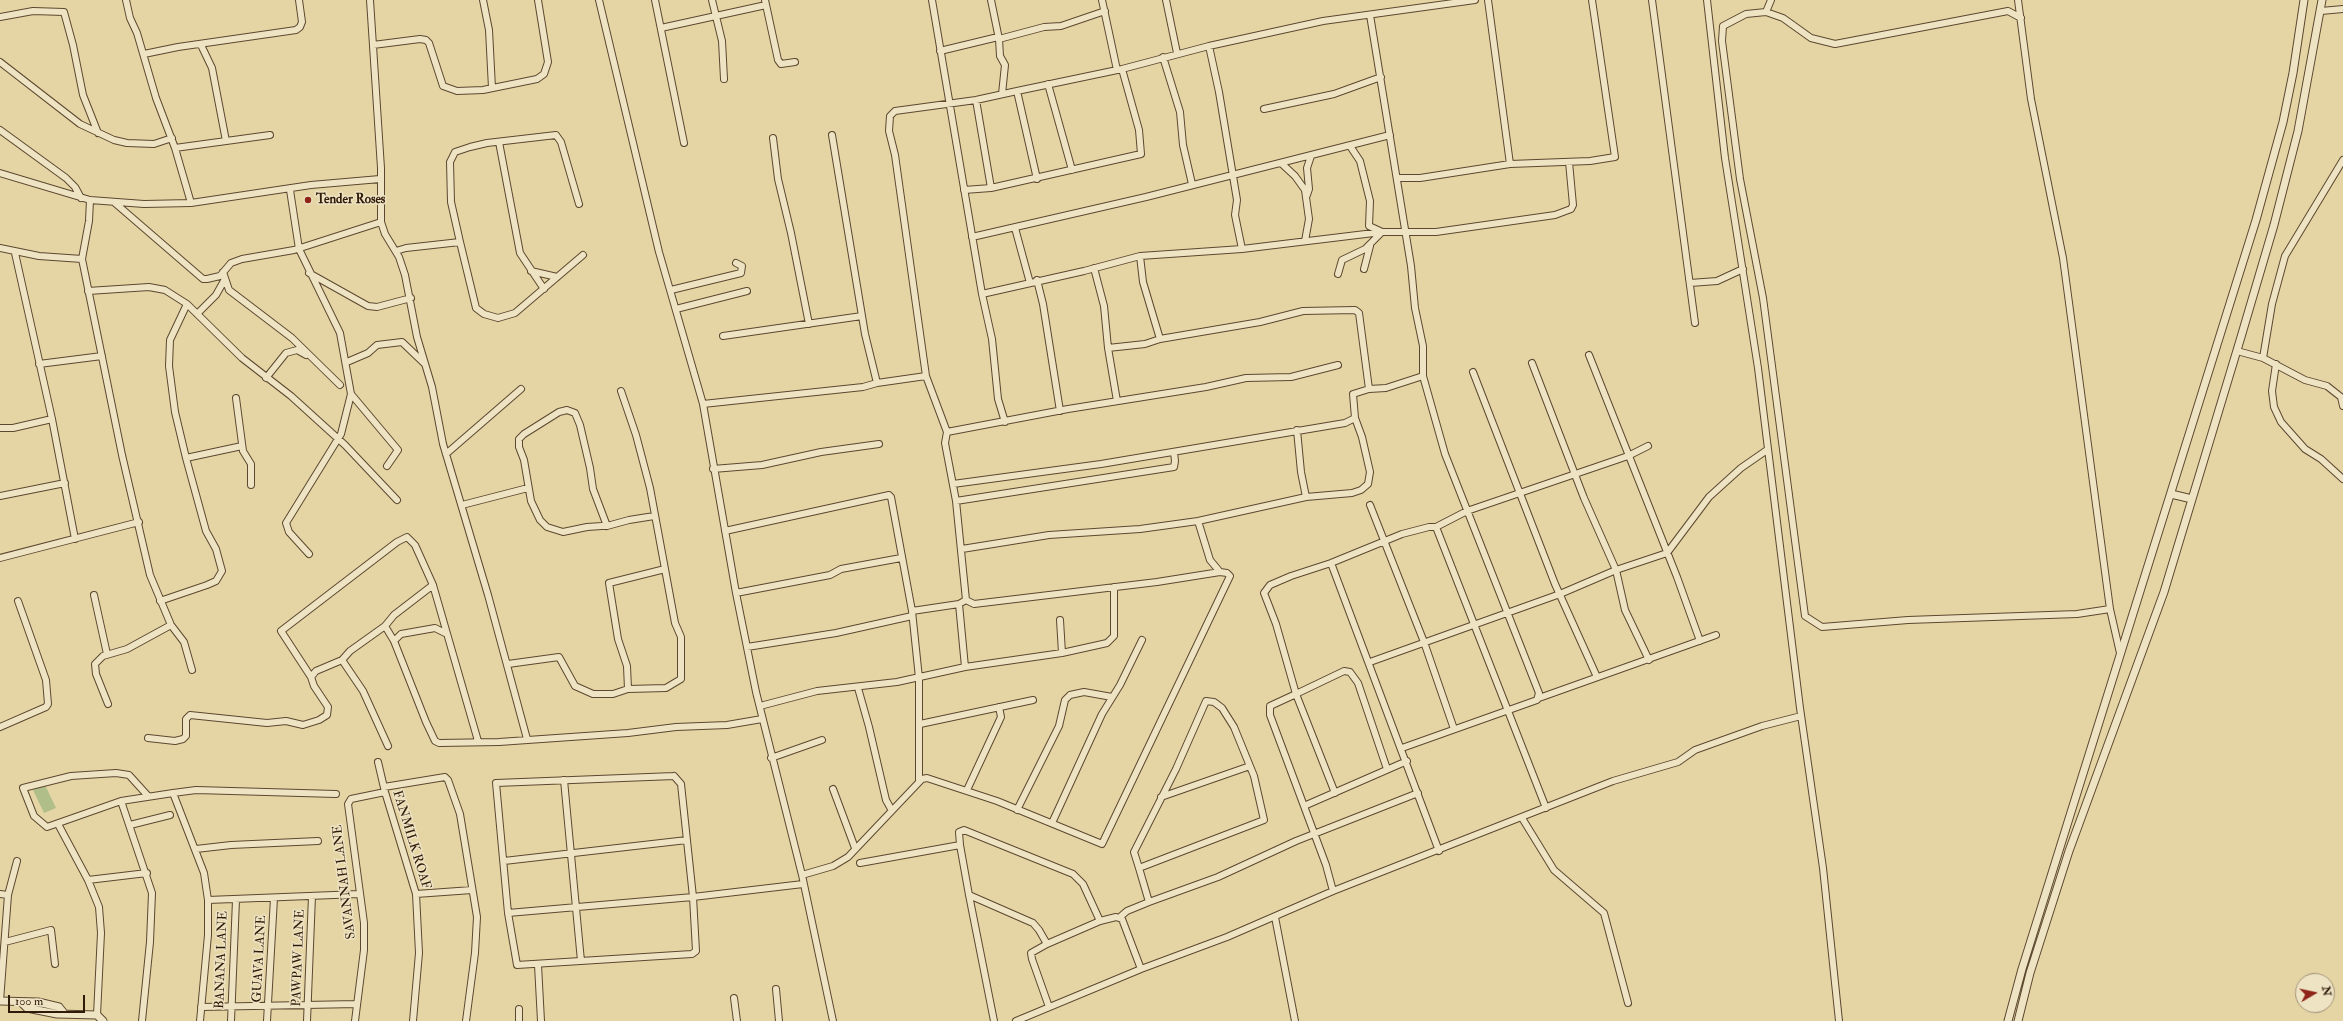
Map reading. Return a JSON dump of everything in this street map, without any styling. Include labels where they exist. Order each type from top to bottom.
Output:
[{"type":"street","points":[[126,0],[130,18],[144,54],[156,98],[172,138],[191,203]]},
{"type":"street","points":[[144,54],[296,30],[300,27],[302,22],[299,0]]},
{"type":"street","points":[[370,0],[381,222],[385,234],[396,252],[411,298],[417,336],[426,365],[446,454],[508,664],[527,739]]},
{"type":"street","points":[[483,0],[489,30],[492,88]]},
{"type":"street","points":[[373,45],[420,39],[426,40],[429,43],[443,86],[457,91],[492,88],[537,79],[544,74],[548,62],[538,0]]},
{"type":"street","points":[[599,0],[659,252],[703,404],[713,469],[747,647],[771,758],[802,875],[833,1021]]},
{"type":"street","points":[[655,0],[684,143]]},
{"type":"street","points":[[712,0],[722,41],[724,78]]},
{"type":"street","points":[[932,0],[982,294],[992,339],[998,399],[1005,422]]},
{"type":"street","points":[[991,0],[999,38],[1000,56],[1005,70],[1002,94]]},
{"type":"street","points":[[964,190],[991,188],[1141,154],[1139,130],[1120,69],[1102,0]]},
{"type":"street","points":[[1166,0],[1177,53]]},
{"type":"street","points":[[966,600],[956,501],[945,443],[947,432],[926,376],[896,159],[888,131],[889,121],[895,110],[949,102],[976,100],[1017,92],[1120,69],[1177,53],[1323,21],[1475,0]]},
{"type":"street","points":[[1488,0],[1510,164]]},
{"type":"street","points":[[1397,178],[1420,178],[1510,164],[1569,162],[1615,157],[1592,0]]},
{"type":"street","points":[[1652,0],[1695,324]]},
{"type":"street","points":[[1707,0],[1725,158],[1743,269],[1823,868],[1839,1021]]},
{"type":"street","points":[[1766,12],[1771,0]]},
{"type":"street","points":[[2018,0],[2031,99],[2063,258],[2110,609],[2120,653]]},
{"type":"street","points":[[2008,1021],[2022,969],[2256,220],[2282,122],[2293,73],[2304,0]]},
{"type":"street","points":[[2018,1021],[2030,973],[2069,851],[2164,592],[2237,351],[2274,225],[2298,131],[2322,0]]},
{"type":"street","points":[[661,28],[765,3],[778,60],[781,64],[795,62]]},
{"type":"street","points":[[2321,11],[2343,9]]},
{"type":"street","points":[[0,17],[33,11],[56,10],[64,12],[74,45],[83,95],[98,133]]},
{"type":"street","points":[[940,51],[1044,27],[1061,26],[1105,11]]},
{"type":"street","points":[[2021,18],[2008,11],[1835,44],[1811,38],[1783,18],[1766,12],[1746,14],[1723,26],[1722,41],[1740,179],[1763,298],[1805,616],[1822,627],[1908,620],[2077,614],[2110,609]]},
{"type":"street","points":[[1370,15],[1406,232],[1422,346],[1423,376],[1445,454],[1538,689],[1539,698]]},
{"type":"street","points":[[201,45],[212,68],[226,141]]},
{"type":"street","points":[[1209,46],[1219,92],[1237,200],[1235,215],[1242,248]]},
{"type":"street","points":[[1163,57],[1180,112],[1183,145],[1192,184]]},
{"type":"street","points":[[0,62],[80,124],[98,133],[127,144],[154,144],[172,138]]},
{"type":"street","points":[[1264,108],[1334,94],[1381,77]]},
{"type":"street","points":[[1048,84],[1072,170]]},
{"type":"street","points":[[1017,92],[1038,178]]},
{"type":"street","points":[[976,100],[991,188]]},
{"type":"street","points":[[0,130],[66,178],[81,198]]},
{"type":"street","points":[[175,148],[270,135]]},
{"type":"street","points":[[579,204],[561,142],[556,135],[499,142],[455,152],[450,162],[451,202],[476,308],[484,314],[498,318],[515,313],[584,255]]},
{"type":"street","points":[[832,135],[867,345],[877,383]]},
{"type":"street","points":[[972,236],[1015,228],[1311,156],[1390,135]]},
{"type":"street","points":[[773,138],[778,179],[792,232],[809,324]]},
{"type":"street","points":[[499,142],[520,253],[544,289]]},
{"type":"street","points":[[1350,146],[1360,161],[1370,201],[1369,226],[1382,232]]},
{"type":"street","points":[[1307,197],[1309,189],[1307,168],[1311,156]]},
{"type":"street","points":[[2262,358],[2272,304],[2285,256],[2343,160]]},
{"type":"street","points":[[982,294],[1140,256],[1242,248],[1382,232],[1436,232],[1566,211],[1571,209],[1572,204],[1569,162]]},
{"type":"street","points":[[1281,163],[1303,186],[1307,197],[1310,219],[1305,241]]},
{"type":"street","points":[[0,173],[81,198],[115,203],[191,203],[290,190],[311,185],[380,179]]},
{"type":"street","points":[[290,190],[299,249],[309,273],[340,334],[347,362],[350,394],[344,424],[337,439],[286,523],[289,532],[309,554]]},
{"type":"street","points":[[90,200],[89,221],[82,259],[88,292],[150,575],[171,626],[182,639],[192,670]]},
{"type":"street","points":[[115,203],[203,279],[215,277],[223,272],[231,263],[242,259],[299,249],[381,222]]},
{"type":"street","points":[[1015,228],[1030,283]]},
{"type":"street","points":[[1364,269],[1368,249],[1382,232]]},
{"type":"street","points":[[396,252],[406,248],[460,242]]},
{"type":"street","points":[[1338,274],[1342,260],[1354,256],[1372,244]]},
{"type":"street","points":[[0,248],[15,253],[82,259]]},
{"type":"street","points":[[15,253],[52,419],[75,539]]},
{"type":"street","points":[[1140,256],[1144,282],[1160,339]]},
{"type":"street","points":[[671,290],[741,274],[742,266],[736,263]]},
{"type":"street","points":[[1094,268],[1104,306],[1108,348],[1117,401]]},
{"type":"street","points":[[1689,278],[1690,283],[1701,284],[1717,281],[1743,269]]},
{"type":"street","points":[[531,271],[557,277]]},
{"type":"street","points":[[223,272],[229,290],[292,338],[340,385]]},
{"type":"street","points":[[309,273],[368,306],[377,307],[411,298]]},
{"type":"street","points":[[197,314],[216,295],[225,279]]},
{"type":"street","points":[[1037,280],[1043,304],[1060,410]]},
{"type":"street","points":[[88,292],[149,287],[165,290],[187,304],[266,378],[291,396],[345,445],[397,500]]},
{"type":"street","points":[[676,309],[747,291]]},
{"type":"street","points":[[160,600],[216,581],[222,571],[216,548],[206,531],[175,412],[168,353],[170,340],[187,304]]},
{"type":"street","points":[[1108,348],[1145,344],[1160,339],[1260,322],[1304,311],[1355,310],[1359,313],[1369,388]]},
{"type":"street","points":[[723,336],[862,316]]},
{"type":"street","points":[[347,362],[368,353],[377,345],[402,342],[426,365]]},
{"type":"street","points":[[266,378],[286,353],[297,350],[302,351],[336,385],[340,385]]},
{"type":"street","points":[[2237,351],[2262,358],[2276,364],[2284,371],[2304,380],[2327,386],[2342,397],[2343,406]]},
{"type":"street","points":[[1589,354],[1667,553],[1700,642]]},
{"type":"street","points":[[39,364],[102,356]]},
{"type":"street","points":[[1532,363],[1574,474],[1616,570],[1625,610],[1649,660]]},
{"type":"street","points":[[2276,364],[2272,391],[2274,407],[2281,422],[2304,449],[2322,460],[2343,479]]},
{"type":"street","points":[[947,432],[1005,422],[1060,410],[1206,387],[1246,378],[1291,377],[1338,365]]},
{"type":"street","points":[[1473,372],[1560,594],[1597,677]]},
{"type":"street","points":[[340,385],[348,374]]},
{"type":"street","points":[[703,404],[863,388],[877,383],[926,376]]},
{"type":"street","points":[[962,549],[1049,535],[1140,529],[1198,521],[1306,497],[1352,493],[1361,490],[1368,484],[1369,461],[1355,418],[1353,394],[1369,388],[1386,388],[1423,376]]},
{"type":"street","points":[[446,454],[521,389]]},
{"type":"street","points":[[508,664],[559,656],[575,686],[583,691],[593,694],[613,694],[628,690],[666,688],[681,679],[681,637],[676,623],[654,516],[650,488],[636,435],[621,391]]},
{"type":"street","points":[[350,394],[398,450],[387,466]]},
{"type":"street","points":[[236,398],[242,428],[242,446],[251,464],[251,485]]},
{"type":"street","points":[[607,526],[592,489],[590,468],[580,425],[575,413],[568,410],[559,412],[519,440],[519,447],[524,460],[528,488],[540,520],[547,527],[563,532],[607,526],[654,516]]},
{"type":"street","points":[[953,484],[1101,464],[1345,423],[1355,418]]},
{"type":"street","points":[[0,428],[8,429],[52,419]]},
{"type":"street","points":[[1297,430],[1301,472],[1306,497]]},
{"type":"street","points":[[713,469],[762,465],[821,452],[879,444]]},
{"type":"street","points":[[186,458],[242,446]]},
{"type":"street","points":[[1335,793],[1296,694],[1276,624],[1264,593],[1270,585],[1291,576],[1331,563],[1384,540],[1429,527],[1436,527],[1467,511],[1628,456],[1648,446]]},
{"type":"street","points":[[1370,662],[1560,594],[1616,570],[1667,553],[1709,497],[1741,468],[1767,450]]},
{"type":"street","points":[[956,501],[1174,467],[1174,452]]},
{"type":"street","points":[[0,496],[65,483]]},
{"type":"street","points":[[462,505],[528,488]]},
{"type":"street","points":[[2171,494],[2192,499]]},
{"type":"street","points":[[725,531],[889,495],[891,497],[912,614],[919,678],[919,780]]},
{"type":"street","points":[[1370,505],[1424,642],[1454,728]]},
{"type":"street","points":[[1198,521],[1210,560],[1220,572]]},
{"type":"street","points":[[0,558],[139,522]]},
{"type":"street","points":[[1436,527],[1476,624],[1546,808]]},
{"type":"street","points":[[148,738],[175,741],[183,739],[186,736],[186,719],[190,715],[267,723],[286,721],[302,725],[324,718],[328,707],[314,686],[311,677],[281,631],[397,542],[408,537],[415,545],[433,585],[445,633],[478,735],[478,741]]},
{"type":"street","points":[[736,593],[830,575],[841,570],[901,558]]},
{"type":"street","points":[[1331,563],[1370,662],[1439,850]]},
{"type":"street","points":[[628,690],[627,666],[617,633],[610,583],[665,569]]},
{"type":"street","points":[[802,875],[833,866],[848,856],[919,780],[927,778],[967,790],[1102,844],[1230,579],[1227,573],[1220,572],[1114,587],[974,604],[966,600]]},
{"type":"street","points":[[311,677],[316,671],[342,660],[350,651],[385,626],[394,615],[433,585]]},
{"type":"street","points":[[760,706],[817,691],[858,688],[919,678],[965,667],[1062,653],[1107,644],[1112,641],[1114,636],[1114,587]]},
{"type":"street","points":[[94,595],[107,654]]},
{"type":"street","points":[[747,647],[836,633],[959,604],[966,600]]},
{"type":"street","points":[[0,727],[46,707],[48,704],[46,680],[18,601]]},
{"type":"street","points":[[959,604],[965,667]]},
{"type":"street","points":[[1060,620],[1062,653]]},
{"type":"street","points":[[108,704],[94,667],[103,656],[127,648],[171,626]]},
{"type":"street","points":[[385,626],[394,642],[409,682],[435,741],[451,744],[727,725],[762,718]]},
{"type":"street","points":[[394,642],[400,634],[435,628],[445,633]]},
{"type":"street","points":[[1402,748],[1454,728],[1509,710],[1716,635]]},
{"type":"street","points":[[1052,823],[1112,697],[1120,685],[1142,640]]},
{"type":"street","points":[[342,660],[361,687],[388,746]]},
{"type":"street","points":[[1333,891],[1315,835],[1270,715],[1270,706],[1344,671],[1350,672],[1358,684],[1387,768]]},
{"type":"street","points":[[858,688],[886,800],[891,809]]},
{"type":"street","points":[[1017,810],[1058,726],[1062,708],[1070,694],[1084,692],[1112,697]]},
{"type":"street","points":[[920,724],[1033,700]]},
{"type":"street","points":[[1139,868],[1264,820],[1254,776],[1234,727],[1225,712],[1214,702],[1206,701],[1134,852],[1149,902]]},
{"type":"street","points":[[967,790],[1001,717],[999,707]]},
{"type":"street","points":[[1016,1021],[1141,969],[1227,937],[1333,891],[1613,781],[1678,762],[1699,748],[1762,726],[1802,716]]},
{"type":"street","points":[[771,758],[822,740]]},
{"type":"street","points":[[1304,806],[1387,768],[1407,761]]},
{"type":"street","name":"FANMILK ROAF","points":[[378,762],[384,790],[416,894],[419,953],[413,1021]]},
{"type":"street","points":[[1161,798],[1250,766]]},
{"type":"street","points":[[148,796],[129,775],[116,773],[71,776],[24,787],[24,794],[34,816],[39,822],[47,827],[121,801],[196,790],[336,794]]},
{"type":"street","name":"SAVANNAH LANE","points":[[355,1021],[364,950],[364,923],[348,804],[351,799],[440,776],[448,780],[460,814],[477,917],[475,953],[466,1021]]},
{"type":"street","points":[[677,778],[681,784],[687,840],[693,897],[696,951],[692,954],[538,965],[517,965],[508,912],[496,783],[677,778]]},
{"type":"street","points":[[564,780],[581,961]]},
{"type":"street","points":[[833,789],[855,848]]},
{"type":"street","points":[[173,793],[204,873],[208,900],[208,935],[200,1021]]},
{"type":"street","points":[[1049,1007],[1032,960],[1031,953],[1047,944],[1100,921],[1120,917],[1127,911],[1218,877],[1296,841],[1315,835],[1418,793]]},
{"type":"street","points":[[121,801],[147,873],[153,906],[142,1021]]},
{"type":"street","points":[[130,825],[170,815]]},
{"type":"street","points":[[1522,818],[1554,870],[1604,913],[1628,1003]]},
{"type":"street","points":[[58,824],[88,880],[97,901],[100,918],[97,1015]]},
{"type":"street","points":[[994,1021],[969,895],[959,832],[964,830],[1073,874],[1083,884],[1100,921]]},
{"type":"street","points":[[504,861],[687,840]]},
{"type":"street","points":[[196,850],[231,845],[318,841]]},
{"type":"street","points":[[860,862],[960,845]]},
{"type":"street","points":[[16,861],[8,896],[0,1001],[22,1003],[31,1001],[47,1004],[59,1007],[63,1012],[97,1015],[103,1021]]},
{"type":"street","points":[[88,880],[147,873]]},
{"type":"street","points":[[508,912],[693,897],[803,884]]},
{"type":"street","points":[[416,894],[472,890]]},
{"type":"street","points":[[0,894],[8,896]]},
{"type":"street","points":[[208,900],[359,894]]},
{"type":"street","points":[[969,895],[1033,924],[1039,930],[1047,944]]},
{"type":"street","name":"PAWPAW LANE","points":[[307,1021],[312,896]]},
{"type":"street","name":"GUAVA LANE","points":[[267,1021],[274,898]]},
{"type":"street","name":"BANANA LANE","points":[[231,1021],[236,900]]},
{"type":"street","points":[[1120,917],[1141,969]]},
{"type":"street","points":[[1275,917],[1295,1021]]},
{"type":"street","points":[[5,942],[51,930],[55,964]]},
{"type":"street","points":[[538,965],[541,1021]]},
{"type":"street","points":[[776,989],[779,1021]]},
{"type":"street","points":[[734,998],[737,1021]]},
{"type":"street","points":[[201,1007],[357,1004]]},
{"type":"street","points":[[519,1009],[519,1021]]},
{"type":"green space","points":[[45,785],[56,808],[44,813],[33,790]]},
{"type":"place","name":"Tender Roses","points":[[308,200]]}]
